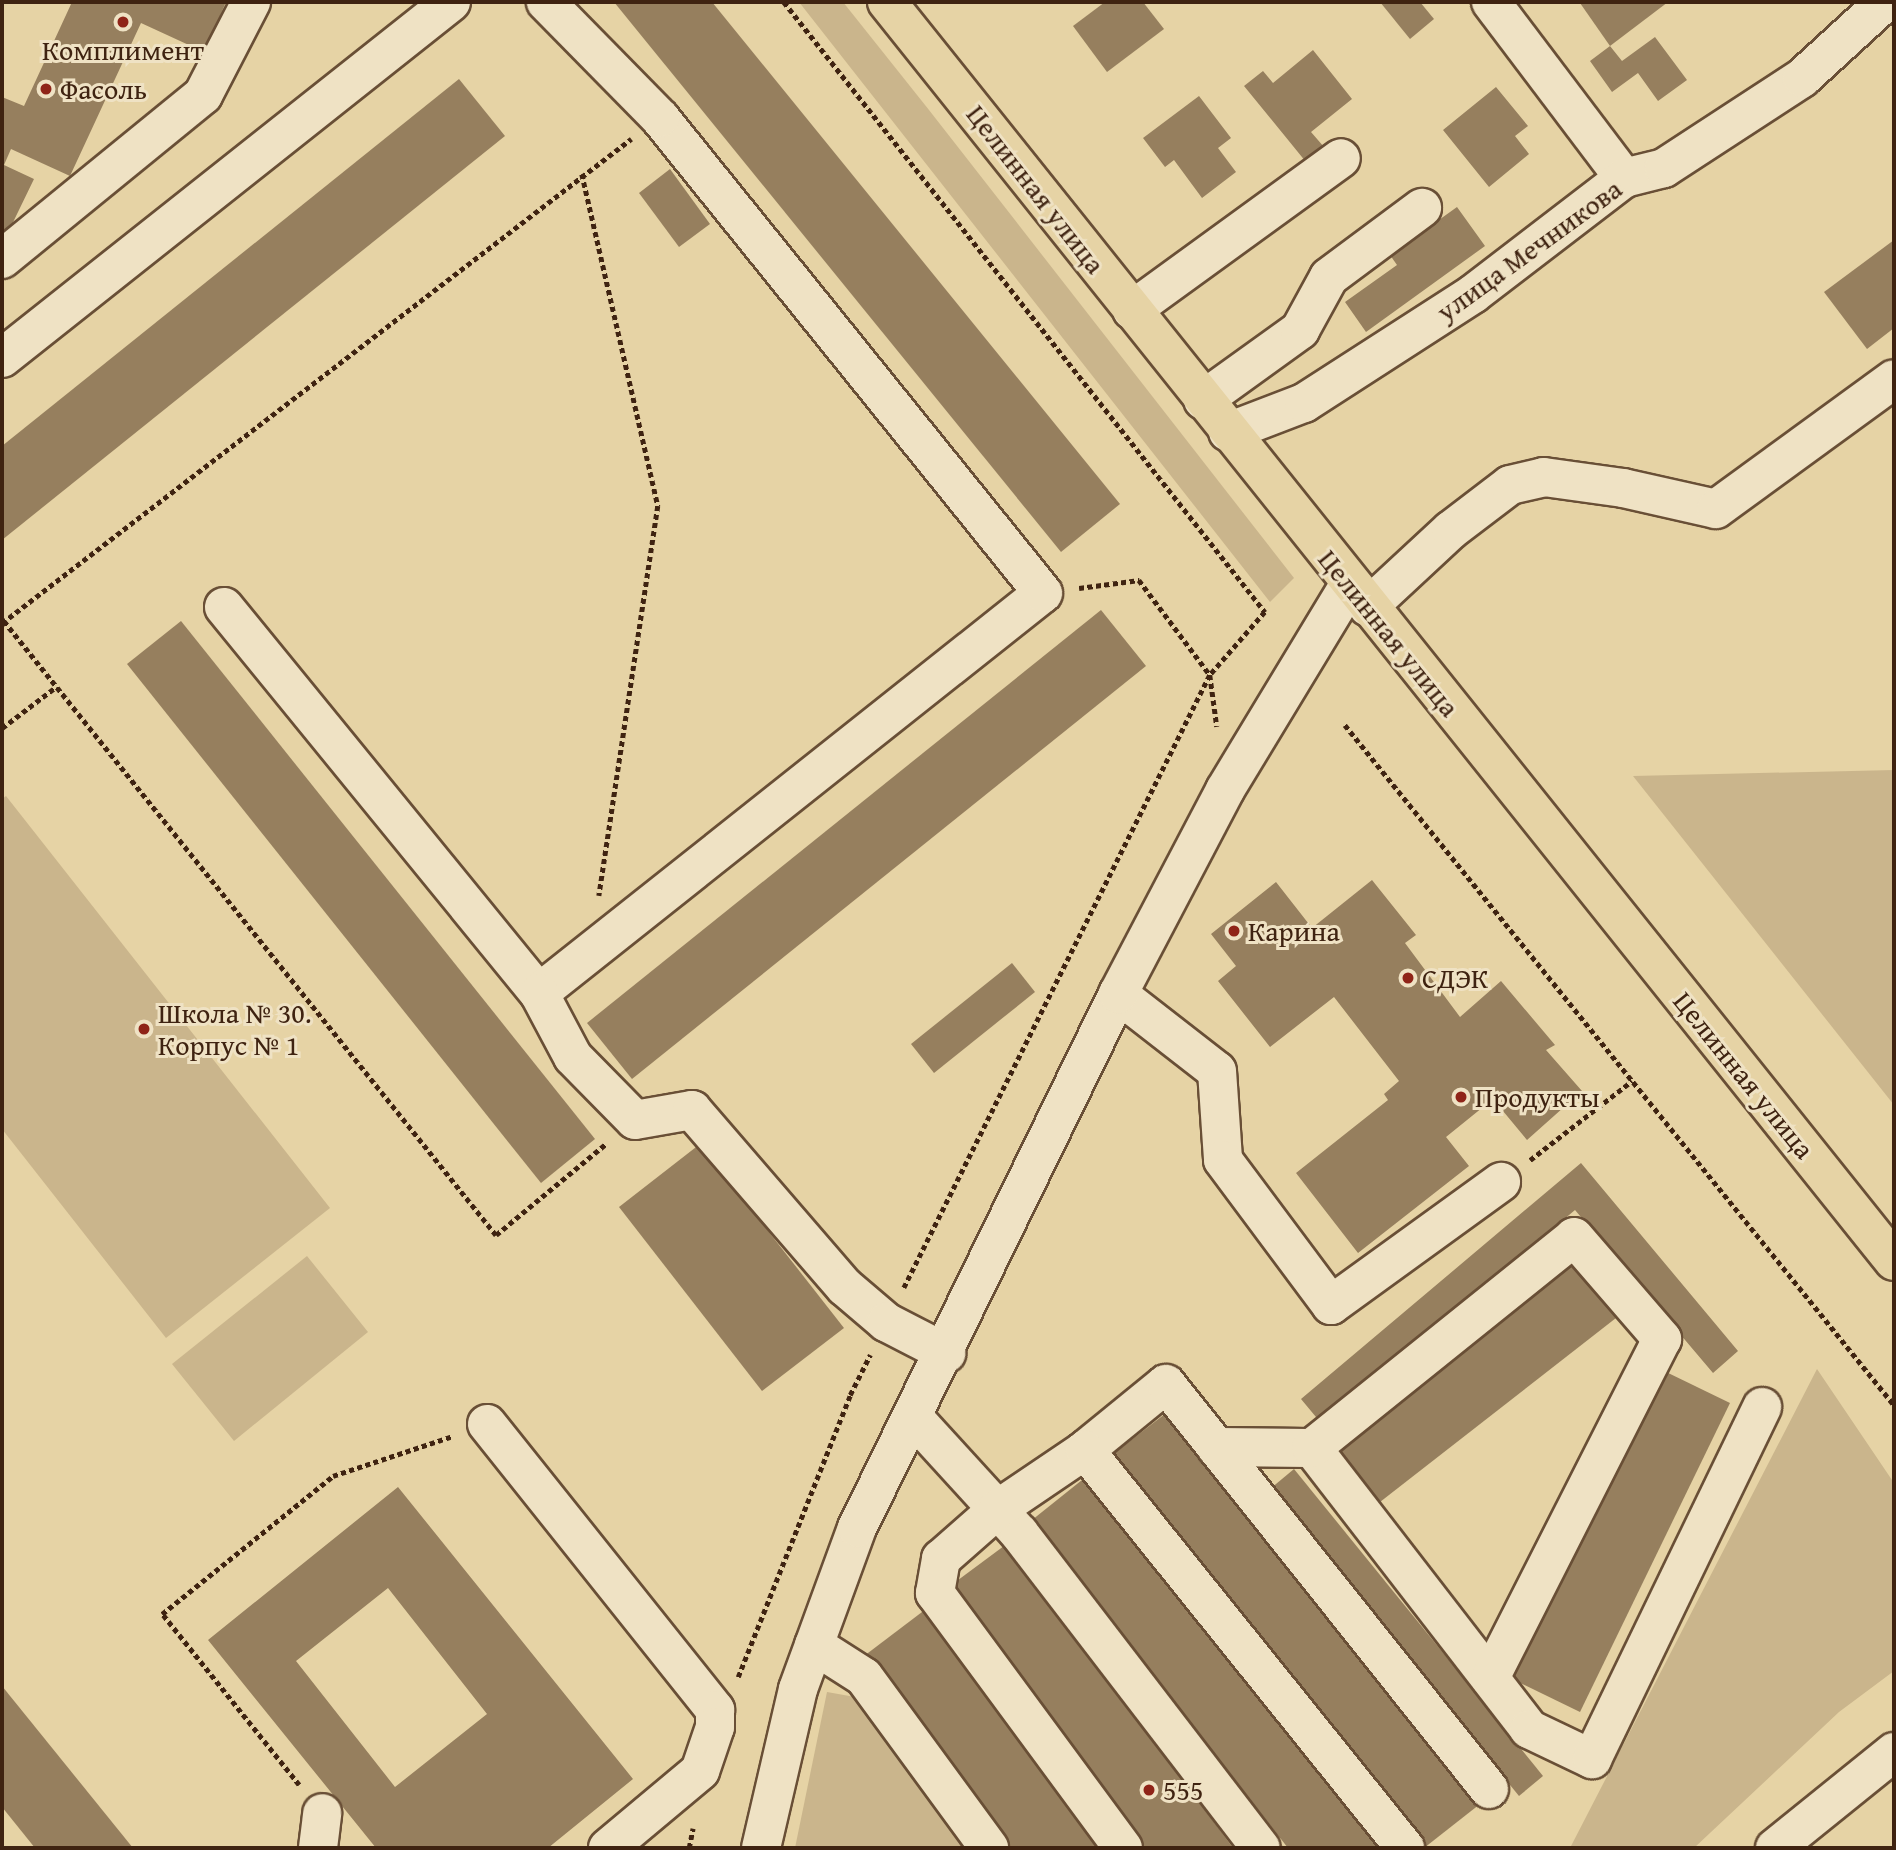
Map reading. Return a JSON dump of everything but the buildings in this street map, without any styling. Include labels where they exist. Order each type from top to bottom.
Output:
[{"type":"main road","name":"Целинная улица","points":[[887,2],[1359,596],[1894,1261]]},
{"type":"street","points":[[2,259],[203,95],[251,2]]},
{"type":"street","points":[[2,358],[451,2]]},
{"type":"street","points":[[538,993],[1043,593],[660,118],[546,2]]},
{"type":"street","points":[[1491,2],[1624,178]]},
{"type":"street","name":"улица Мечникова","points":[[1228,432],[1304,403],[1474,294],[1624,178],[1664,168],[1802,78],[1885,2]]},
{"type":"street","points":[[1132,310],[1340,158]]},
{"type":"street","points":[[1203,400],[1300,330],[1329,277],[1422,208]]},
{"type":"street","points":[[761,1848],[798,1689],[857,1528],[946,1353],[1118,994],[1225,790],[1359,596],[1510,485],[1544,477],[1623,488],[1716,509],[1894,379]]},
{"type":"street","points":[[224,607],[538,993],[573,1057],[635,1120],[692,1110],[845,1287],[886,1322],[946,1353]]},
{"type":"street","points":[[1118,994],[1217,1071],[1223,1160],[1331,1305],[1501,1182]]},
{"type":"street","points":[[1216,1447],[1312,1448],[1574,1237],[1662,1339],[1490,1678]]},
{"type":"street","points":[[1123,1848],[935,1593],[941,1559],[998,1509],[1085,1450],[1166,1384],[1489,1788]]},
{"type":"street","points":[[1312,1448],[1529,1729],[1592,1759],[1762,1408]]},
{"type":"street","points":[[914,1418],[998,1509],[1261,1848]]},
{"type":"street","points":[[487,1424],[715,1710],[715,1727],[700,1771],[608,1848]]},
{"type":"street","points":[[1085,1450],[1405,1848]]},
{"type":"street","points":[[814,1645],[864,1677],[989,1848]]},
{"type":"street","points":[[1791,1843],[1894,1752]]},
{"type":"path","points":[[736,1683],[850,1395],[886,1322],[1210,675],[1265,612],[784,2]]},
{"type":"path","points":[[635,1120],[496,1235],[3,622],[582,174],[660,118]]},
{"type":"path","points":[[582,174],[658,506],[590,952]]},
{"type":"path","points":[[1043,593],[1139,580],[1210,675]]},
{"type":"path","points":[[2,728],[56,687]]},
{"type":"path","points":[[1345,725],[1894,1405]]},
{"type":"path","points":[[1501,1182],[1632,1081]]},
{"type":"path","points":[[320,1831],[162,1614],[333,1476],[487,1424]]},
{"type":"path","points":[[690,1848],[695,1816]]},
{"type":"shaded area","points":[[799,2],[843,2],[929,110],[1294,578],[1270,602]]},
{"type":"shaded area","points":[[1894,770],[1894,1105],[1633,776]]},
{"type":"shaded area","points":[[6,796],[330,1208],[166,1338],[2,1129],[2,799]]},
{"type":"shaded area","points":[[307,1256],[368,1332],[234,1441],[172,1364]]},
{"type":"shaded area","points":[[1817,1369],[1894,1483],[1894,1671],[1839,1712],[1694,1848],[1570,1848]]},
{"type":"shaded area","points":[[827,1692],[855,1697],[963,1848],[795,1848]]},
{"type":"place","name":"Комплимент","points":[[123,22]]},
{"type":"place","name":"Фасоль","points":[[46,89]]},
{"type":"place","name":"Карина","points":[[1234,931]]},
{"type":"place","name":"СДЭК","points":[[1408,978]]},
{"type":"place","name":"Школа № 30. Корпус № 1","points":[[144,1029]]},
{"type":"place","name":"Продукты","points":[[1461,1097]]},
{"type":"place","name":"555","points":[[1149,1790]]}]
